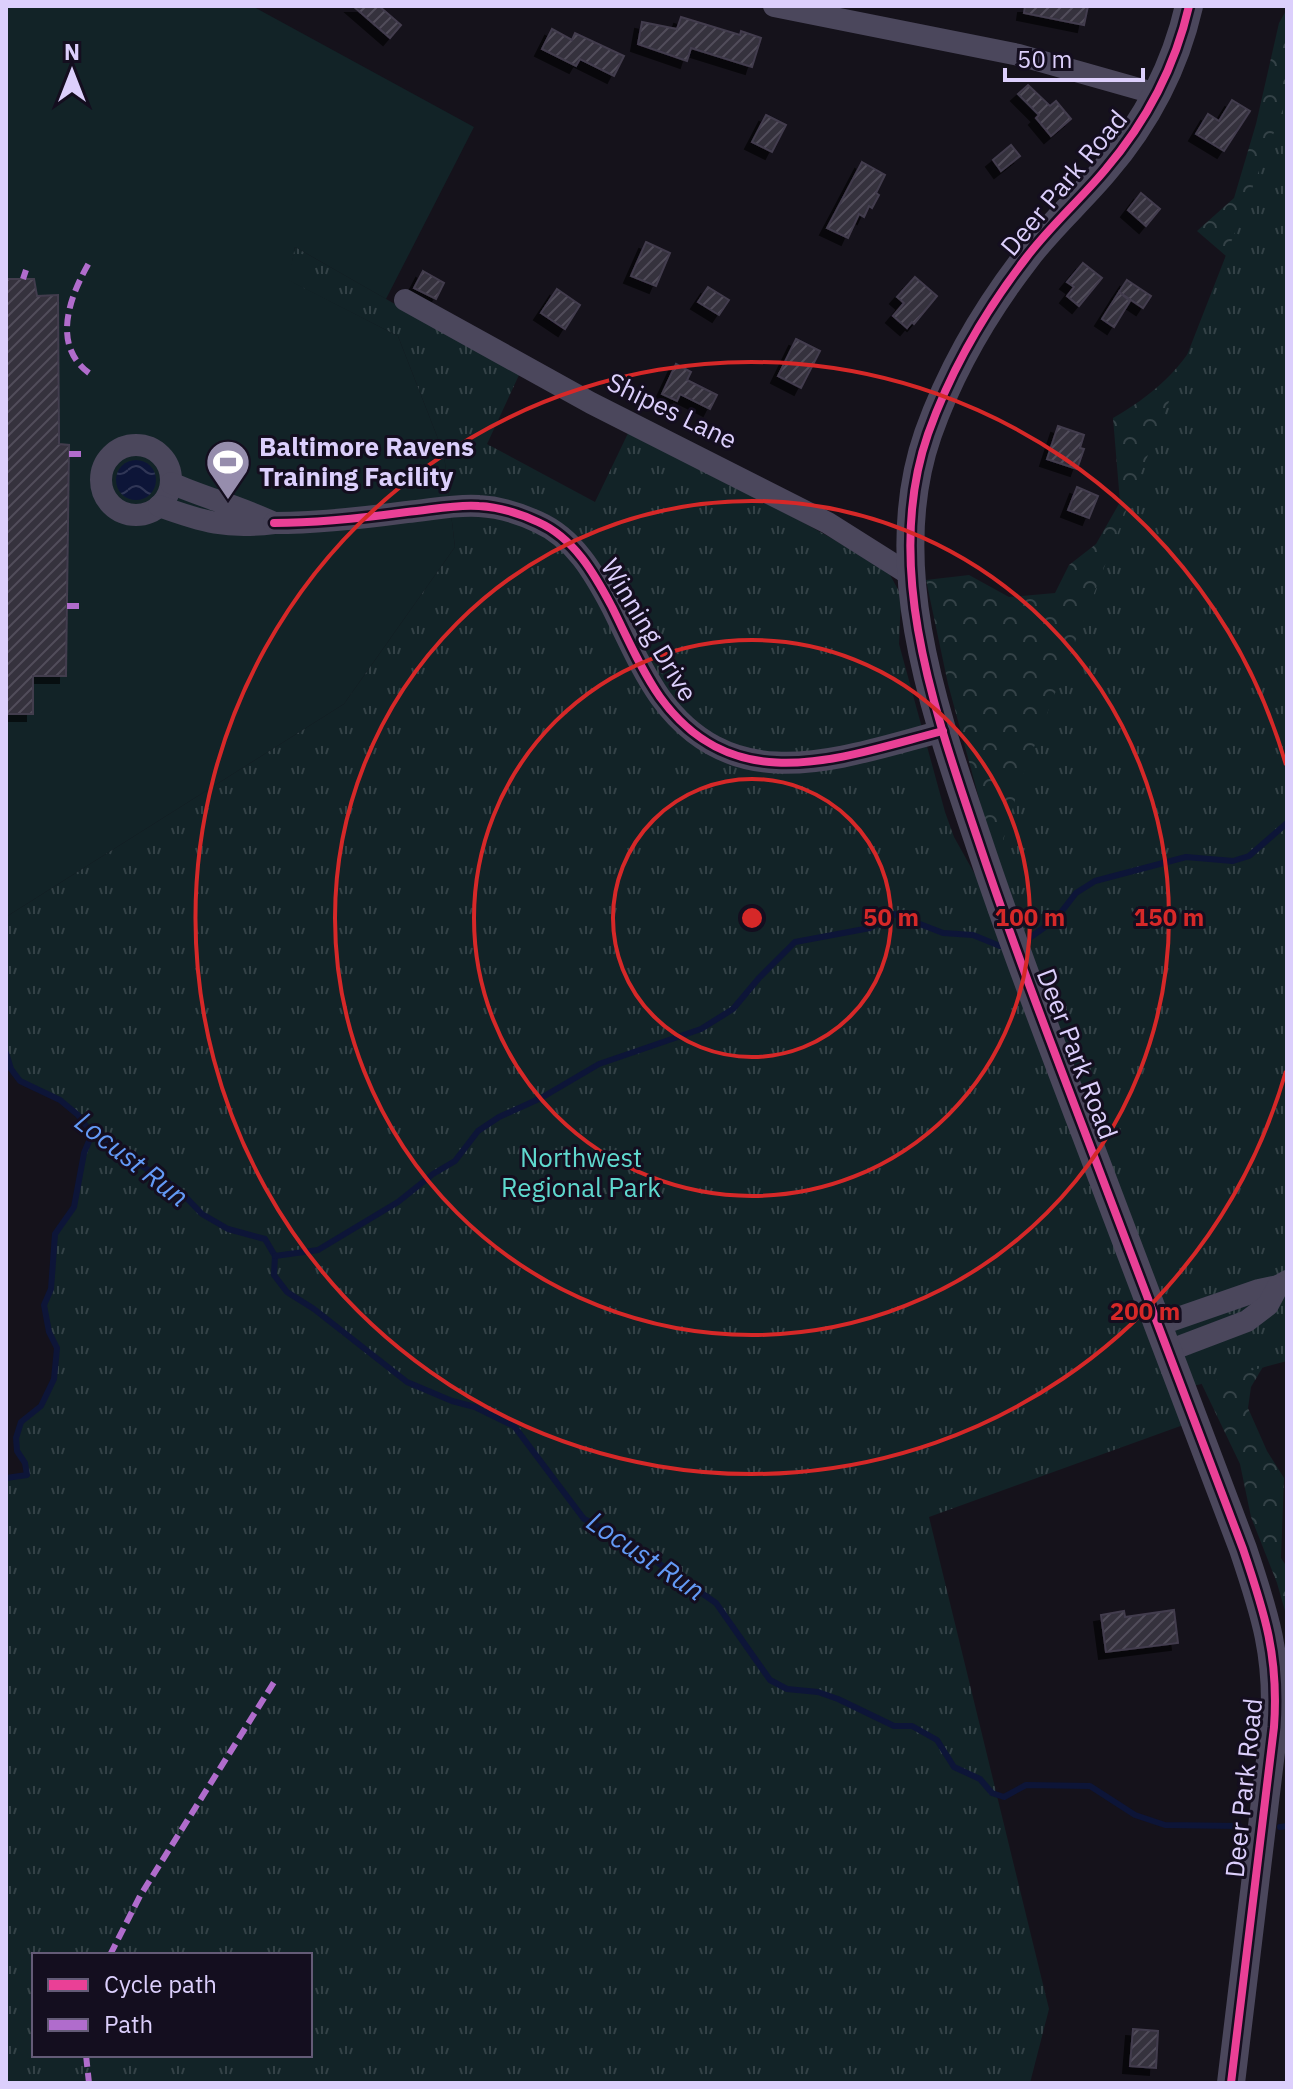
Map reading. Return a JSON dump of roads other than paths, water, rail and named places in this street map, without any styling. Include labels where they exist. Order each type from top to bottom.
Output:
[{"type":"street","points":[[774,6],[1019,55],[1157,94]]},
{"type":"street","name":"Deer Park Road","points":[[1189,6],[1174,56],[1157,94],[1122,149],[1042,238],[1013,276],[949,386],[932,424],[918,470],[911,525],[912,576],[919,636],[943,731],[1005,921],[1258,1591],[1269,1628],[1275,1664],[1271,1756],[1231,2083]]},
{"type":"street","name":"Shipes Lane","points":[[405,300],[591,403],[828,523],[912,576]]},
{"type":"street","name":"Winning Drive","points":[[274,523],[171,483],[165,461],[148,447],[125,447],[107,460],[102,470],[102,492],[108,502],[117,510],[138,515],[159,506],[215,523],[242,527],[480,506],[538,522],[582,556],[601,585],[649,680],[672,712],[702,739],[742,758],[785,765],[806,763],[943,731]]},
{"type":"street","points":[[159,506],[171,483]]},
{"type":"street","points":[[1163,1338],[1247,1321],[1268,1305],[1282,1284]]},
{"type":"water","points":[[136,460],[150,466],[156,480],[150,494],[136,500],[122,494],[116,480],[122,466]]},
{"type":"waterway","points":[[1025,941],[1055,920],[1076,893],[1095,881],[1186,857],[1233,861],[1249,856],[1287,823]]},
{"type":"waterway","points":[[275,1256],[318,1250],[398,1202],[455,1161],[478,1131],[499,1117],[541,1098],[599,1064],[701,1029],[733,1009],[795,942],[870,928],[894,914],[943,933],[973,935],[1000,946]]},
{"type":"waterway","name":"Locust Run","points":[[6,1053],[11,1069],[20,1081],[60,1100],[78,1115],[92,1134],[178,1189],[202,1214],[228,1229],[265,1239],[275,1256],[274,1275],[287,1292],[314,1309],[407,1382],[475,1407],[514,1426],[584,1519],[619,1536],[716,1603],[770,1680],[787,1689],[818,1692],[838,1699],[894,1726],[912,1726],[937,1740],[954,1767],[980,1779],[992,1793],[1004,1797],[1026,1785],[1090,1786],[1135,1815],[1165,1825],[1239,1826]]},
{"type":"waterway","points":[[6,1478],[27,1475],[25,1463],[17,1451],[16,1438],[21,1422],[41,1406],[54,1379],[57,1348],[49,1332],[44,1305],[51,1289],[55,1234],[74,1207],[84,1153],[92,1134]]},
{"type":"waterway","name":"Locust Run","points":[[1280,1827],[1287,1826]]},
{"type":"place","name":"Baltimore Ravens Training Facility","points":[[228,501]]},
{"type":"park label","name":"Northwest Regional Park","points":[[581,1173]]}]
